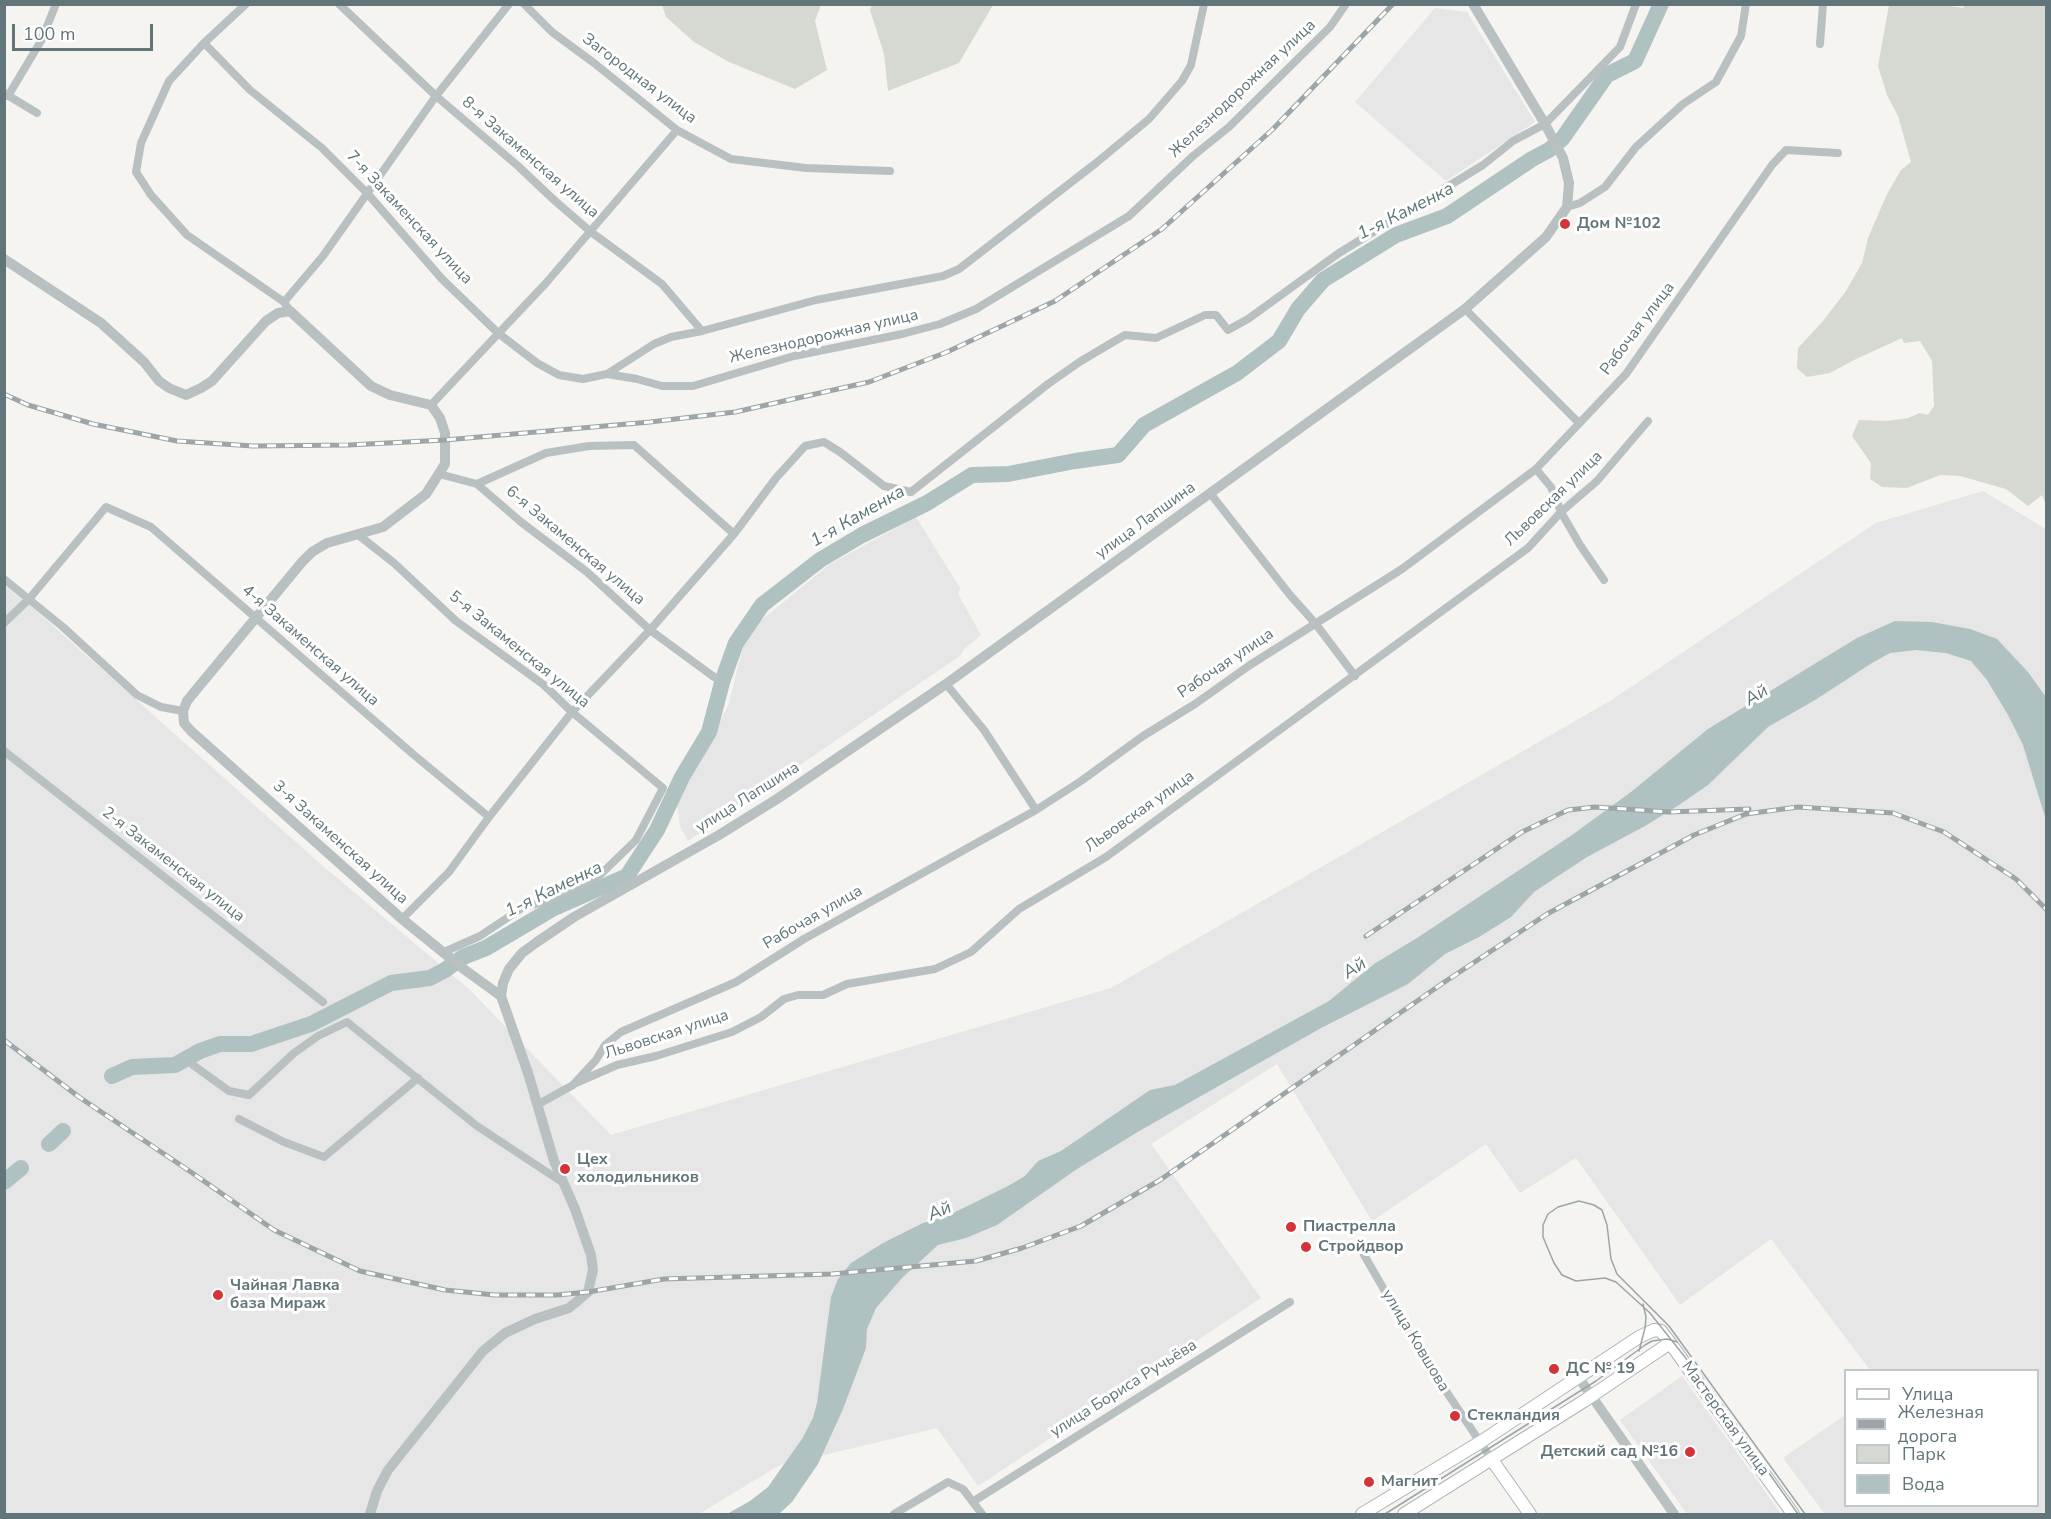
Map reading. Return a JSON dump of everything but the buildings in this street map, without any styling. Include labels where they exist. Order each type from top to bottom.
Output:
[{"type":"main road","name":"Мастерская улица","points":[[1579,1378],[1639,1337],[1654,1330],[1661,1331],[1793,1515]]},
{"type":"main road","points":[[1404,1515],[1592,1396],[1670,1342]]},
{"type":"main road","points":[[1362,1515],[1579,1378]]},
{"type":"main road","name":"улица Ковшова","points":[[1492,1460],[1530,1515]]},
{"type":"street","points":[[37,113],[6,94],[41,41],[56,4]]},
{"type":"street","points":[[4,579],[63,627],[137,695],[161,707],[183,711],[187,701],[312,552],[327,543],[383,527],[426,494],[445,464],[445,434],[440,418],[430,405],[390,395],[371,386],[287,306],[187,235],[151,195],[135,172],[141,143],[170,81],[204,43],[246,4]]},
{"type":"street","name":"8-я Закаменская улица","points":[[339,4],[436,96],[591,232],[662,284],[702,332]]},
{"type":"street","points":[[4,259],[101,323],[144,362],[159,381],[186,395],[212,381],[266,321],[287,306],[436,96],[509,4]]},
{"type":"street","name":"Загородная улица","points":[[524,4],[552,32],[677,130],[731,159],[806,168],[890,171]]},
{"type":"street","name":"Железнодорожная улица","points":[[607,374],[654,344],[671,338],[702,332],[816,300],[943,276],[959,269],[1054,197],[1149,119],[1182,81],[1191,65],[1204,4]]},
{"type":"street","name":"Железнодорожная улица","points":[[607,374],[662,386],[693,386],[794,356],[911,332],[940,324],[976,309],[1129,216],[1193,156],[1229,127],[1330,27],[1346,4]]},
{"type":"street","points":[[1473,4],[1563,158],[1569,183],[1567,207],[1580,204],[1605,187],[1636,147],[1683,104],[1716,82],[1741,36],[1746,4]]},
{"type":"street","points":[[402,919],[449,872],[489,817],[572,712],[650,630],[734,534],[776,478],[805,446],[824,442],[884,486],[911,492],[1048,384],[1125,335],[1156,338],[1205,315],[1216,315],[1228,330],[1248,319],[1340,253],[1483,165],[1513,141],[1545,124],[1620,47],[1636,4]]},
{"type":"street","points":[[1820,44],[1823,4]]},
{"type":"street","name":"7-я Закаменская улица","points":[[204,43],[250,90],[322,148],[367,193],[442,279],[498,333],[537,363],[559,375],[584,379],[607,374]]},
{"type":"street","points":[[430,405],[591,232],[677,130]]},
{"type":"street","name":"Рабочая улица","points":[[537,1105],[573,1085],[596,1059],[604,1045],[621,1032],[736,982],[804,939],[1036,810],[1250,665],[1402,569],[1536,469],[1626,374],[1772,165],[1786,150],[1838,153]]},
{"type":"street","name":"улица Лапшина","points":[[501,996],[509,969],[522,953],[555,930],[777,799],[945,684],[1465,309],[1546,237],[1567,207]]},
{"type":"street","points":[[1465,309],[1579,423]]},
{"type":"street","name":"Львовская улица","points":[[573,1085],[617,1065],[656,1056],[732,1032],[761,1017],[784,999],[798,995],[823,995],[847,984],[935,969],[971,952],[1019,909],[1106,857],[1528,548],[1561,512],[1597,481],[1648,421]]},
{"type":"street","points":[[477,484],[546,453],[589,446],[634,445],[734,534]]},
{"type":"street","points":[[1536,469],[1551,487],[1561,512],[1604,580]]},
{"type":"street","name":"6-я Закаменская улица","points":[[439,474],[477,484],[521,522],[587,572],[650,630],[714,677]]},
{"type":"street","points":[[1210,493],[1355,676]]},
{"type":"street","name":"4-я Закаменская улица","points":[[29,599],[106,507],[151,527],[489,817]]},
{"type":"street","name":"5-я Закаменская улица","points":[[357,534],[394,563],[456,621],[544,686],[663,788],[636,840],[600,875],[550,900],[522,908],[480,936],[444,952]]},
{"type":"street","points":[[4,623],[29,599]]},
{"type":"street","points":[[945,684],[984,730],[1036,810]]},
{"type":"street","name":"3-я Закаменская улица","points":[[183,711],[184,723],[191,731],[402,919],[501,996]]},
{"type":"street","name":"2-я Закаменская улица","points":[[4,751],[323,1002]]},
{"type":"street","points":[[370,1515],[377,1491],[388,1470],[483,1352],[505,1334],[535,1319],[569,1308],[588,1292],[593,1270],[591,1256],[562,1182],[501,996]]},
{"type":"street","points":[[193,1065],[229,1092],[249,1095],[294,1053],[318,1036],[347,1022],[477,1126],[562,1182]]},
{"type":"street","points":[[239,1119],[284,1142],[324,1157],[418,1078]]},
{"type":"street","name":"улица Ковшова","points":[[1364,1255],[1422,1355],[1492,1460]]},
{"type":"street","name":"улица Бориса Ручьёва","points":[[974,1502],[1290,1302]]},
{"type":"street","points":[[1579,1378],[1674,1515]]},
{"type":"street","points":[[894,1515],[948,1482],[963,1489],[982,1515]]},
{"type":"shaded area","points":[[1435,8],[1467,12],[1535,122],[1446,181],[1355,102]]},
{"type":"shaded area","points":[[1983,491],[2046,529],[2046,1514],[1825,1514],[1783,1458],[1844,1416],[1844,1507],[2039,1507],[2039,1369],[1869,1369],[1771,1239],[1680,1305],[1576,1158],[1520,1193],[1486,1144],[1372,1221],[1277,1064],[1151,1144],[1261,1298],[978,1486],[937,1428],[778,1466],[699,1514],[5,1514],[4,585],[33,608],[324,867],[469,989],[611,1135],[1111,988],[1610,701],[1876,523]]},
{"type":"shaded area","points":[[916,517],[960,588],[958,594],[981,635],[964,649],[960,656],[688,841],[680,826],[676,797],[728,706],[747,632],[830,564]]},
{"type":"shaded area","name":"Детский сад №16","points":[[1682,1376],[1781,1514],[1687,1514],[1620,1420]]},
{"type":"green space","points":[[872,4],[993,5],[959,63],[888,91],[884,54],[870,10]]},
{"type":"green space","points":[[1965,4],[2046,5],[2046,506],[2042,495],[2028,506],[2006,489],[1960,476],[1940,475],[1907,488],[1882,487],[1870,479],[1871,463],[1852,436],[1859,420],[1887,421],[1908,418],[1920,413],[1928,415],[1934,406],[1932,361],[1920,341],[1904,343],[1902,338],[1830,373],[1807,377],[1797,368],[1798,348],[1846,291],[1862,263],[1868,238],[1887,194],[1901,170],[1911,162],[1898,116],[1887,95],[1878,66],[1889,5],[1944,5],[1963,8]]},
{"type":"green space","points":[[662,5],[821,5],[815,21],[827,70],[795,89],[729,62],[694,42],[666,17]]},
{"type":"water","points":[[1895,621],[1932,622],[1970,629],[1997,639],[2028,672],[2046,697],[2046,820],[2023,745],[1987,680],[1971,661],[1946,653],[1916,650],[1890,653],[1768,727],[1708,785],[1645,826],[1587,857],[1534,892],[1511,917],[1445,954],[1408,984],[1321,1028],[1141,1130],[1077,1169],[997,1225],[966,1238],[938,1245],[902,1278],[876,1308],[867,1329],[866,1348],[843,1409],[818,1464],[792,1502],[779,1514],[727,1514],[768,1487],[802,1439],[813,1418],[831,1297],[838,1279],[851,1263],[883,1243],[923,1223],[945,1217],[1008,1186],[1025,1176],[1038,1161],[1061,1151],[1150,1090],[1175,1085],[1329,1001],[1374,964],[1572,835],[1631,792],[1708,729],[1857,638]]},
{"type":"waterway","name":"1-я Каменка","points":[[112,1076],[132,1067],[175,1065],[200,1051],[220,1044],[251,1044],[311,1024],[391,983],[430,978],[463,957],[486,948],[552,909],[627,876],[657,830],[682,777],[709,732],[723,679],[736,643],[762,605],[820,560],[862,535],[927,503],[972,475],[1008,474],[1118,455],[1144,425],[1237,373],[1279,341],[1298,309],[1323,280],[1396,235],[1447,216],[1549,150],[1562,139],[1607,75],[1635,61],[1661,4]]},
{"type":"waterway","points":[[49,1144],[63,1131]]},
{"type":"waterway","points":[[4,1182],[21,1168]]},
{"type":"tram line","points":[[1798,1514],[1700,1376],[1650,1313],[1616,1282],[1605,1278],[1576,1281],[1562,1275],[1543,1237],[1543,1225],[1548,1214],[1558,1207],[1579,1201],[1602,1210],[1607,1225],[1611,1259],[1617,1274],[1669,1326],[1805,1514]]},
{"type":"tram line","points":[[1639,1351],[1646,1317],[1643,1304]]},
{"type":"tram line","points":[[1385,1514],[1596,1381],[1645,1345],[1652,1341],[1667,1339],[1677,1342]]},
{"type":"railway","points":[[4,394],[28,405],[93,424],[177,441],[253,446],[349,445],[445,440],[735,412],[869,382],[947,352],[1055,301],[1162,229],[1272,130],[1393,4]]},
{"type":"railway","points":[[1366,936],[1522,832],[1568,810],[1595,807],[1669,812],[1749,809]]},
{"type":"railway","points":[[4,1040],[79,1097],[274,1230],[360,1271],[445,1290],[495,1295],[557,1295],[664,1279],[832,1274],[976,1261],[1022,1248],[1081,1226],[1160,1180],[1443,983],[1547,914],[1694,835],[1746,814],[1798,807],[1893,813],[1944,832],[2016,879],[2046,909]]},
{"type":"place","name":"Дом №102","points":[[1565,224]]},
{"type":"place","name":"Цех холодильников","points":[[565,1169]]},
{"type":"place","name":"Пиастрелла","points":[[1291,1227]]},
{"type":"place","name":"Стройдвор","points":[[1306,1247]]},
{"type":"place","name":"Чайная Лавка база Мираж","points":[[218,1295]]},
{"type":"place","name":"ДС № 19","points":[[1554,1369]]},
{"type":"place","name":"Стекландия","points":[[1455,1416]]},
{"type":"place","name":"Детский сад №16","points":[[1690,1452]]},
{"type":"place","name":"Магнит","points":[[1369,1482]]},
{"type":"water label","name":"Ай","points":[[1757,696]]},
{"type":"water label","name":"Ай","points":[[1355,969]]},
{"type":"water label","name":"Ай","points":[[940,1212]]}]
